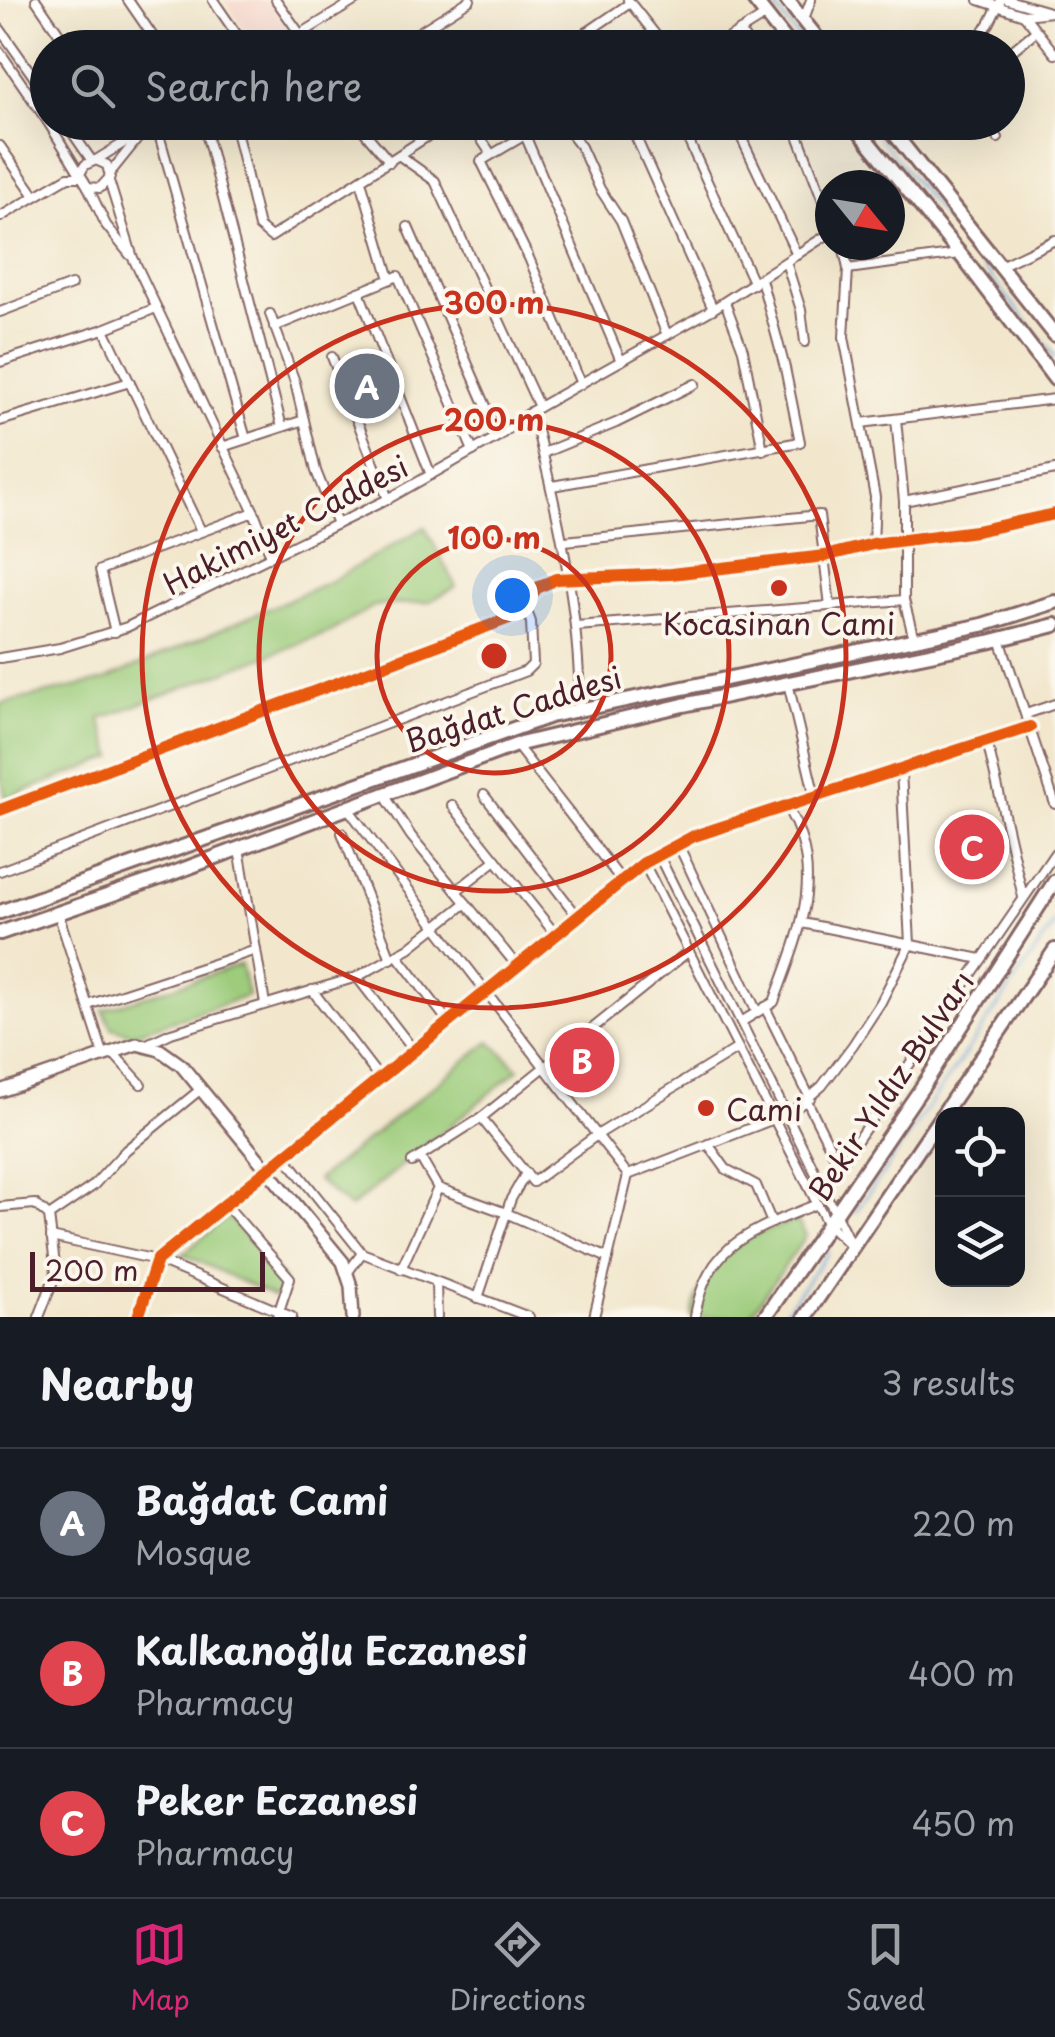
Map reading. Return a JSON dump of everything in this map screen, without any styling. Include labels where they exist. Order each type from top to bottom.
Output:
[{"type":"main road","points":[[754,0],[778,30]]},
{"type":"main road","points":[[787,0],[812,30]]},
{"type":"main road","points":[[864,140],[884,170]]},
{"type":"main road","points":[[899,140],[1055,335]]},
{"type":"main road","points":[[905,197],[959,254],[1055,378]]},
{"type":"main road","name":"Bağdat Caddesi","points":[[0,912],[550,716],[982,625],[1055,602]]},
{"type":"main road","name":"Bağdat Caddesi","points":[[0,933],[516,745],[1055,625]]},
{"type":"main road","name":"Bekir Yıldız Bulvarı","points":[[765,1317],[927,1080],[1055,881]]},
{"type":"main road","name":"Bekir Yıldız Bulvarı","points":[[948,1107],[1055,950]]},
{"type":"main road","name":"Bekir Yıldız Bulvarı","points":[[805,1317],[935,1127]]},
{"type":"street","points":[[36,0],[57,30]]},
{"type":"street","points":[[128,0],[149,30]]},
{"type":"street","points":[[213,0],[234,30]]},
{"type":"street","points":[[276,0],[297,30]]},
{"type":"street","points":[[307,30],[356,0]]},
{"type":"street","points":[[422,30],[470,0]]},
{"type":"street","points":[[804,20],[810,0]]},
{"type":"street","points":[[979,0],[1053,13]]},
{"type":"street","points":[[590,30],[629,2],[652,30]]},
{"type":"street","points":[[1002,2],[1024,15],[1055,54]]},
{"type":"street","points":[[982,30],[1002,2]]},
{"type":"street","points":[[1024,15],[1053,13]]},
{"type":"street","points":[[742,30],[766,15]]},
{"type":"street","points":[[0,28],[30,71]]},
{"type":"street","points":[[1025,40],[1036,31]]},
{"type":"street","points":[[0,52],[30,96]]},
{"type":"street","points":[[60,140],[82,174],[106,225],[133,258]]},
{"type":"street","points":[[79,140],[94,160],[104,162],[133,258],[272,556]]},
{"type":"street","points":[[0,217],[68,177],[82,174],[94,160],[130,140]]},
{"type":"street","points":[[88,187],[100,188],[137,140]]},
{"type":"street","points":[[162,140],[246,439]]},
{"type":"street","points":[[208,140],[282,427]]},
{"type":"street","points":[[238,140],[259,227],[271,237],[424,140]]},
{"type":"street","points":[[371,140],[390,162]]},
{"type":"street","points":[[482,140],[491,154]]},
{"type":"street","points":[[516,140],[481,161],[529,258],[580,384]]},
{"type":"street","points":[[527,140],[621,360]]},
{"type":"street","points":[[576,140],[600,189],[622,221],[667,335]]},
{"type":"street","points":[[637,140],[713,309]]},
{"type":"street","points":[[552,486],[800,442],[786,368],[757,281],[689,140]]},
{"type":"street","points":[[743,140],[797,255]]},
{"type":"street","points":[[800,140],[815,180]]},
{"type":"street","points":[[0,146],[36,196]]},
{"type":"street","points":[[400,156],[435,181],[535,409],[564,541],[577,626],[580,709]]},
{"type":"street","points":[[361,181],[390,279]]},
{"type":"street","points":[[408,227],[499,436]]},
{"type":"street","points":[[1000,266],[1055,240]]},
{"type":"street","name":"Hakimiyet Caddesi","points":[[0,658],[60,648],[115,632],[388,499],[499,436],[535,409],[725,302],[815,243]]},
{"type":"street","points":[[848,270],[959,254]]},
{"type":"street","points":[[846,260],[844,337],[875,496],[873,544]]},
{"type":"street","points":[[786,262],[797,294],[805,342]]},
{"type":"street","points":[[274,327],[398,276],[473,451]]},
{"type":"street","points":[[0,312],[71,285]]},
{"type":"street","points":[[359,292],[430,475]]},
{"type":"street","points":[[725,302],[743,350],[764,450]]},
{"type":"street","points":[[0,362],[156,308]]},
{"type":"street","points":[[270,314],[295,382],[316,471],[336,524]]},
{"type":"street","points":[[104,329],[201,531]]},
{"type":"street","points":[[332,357],[388,499]]},
{"type":"street","points":[[0,421],[130,382]]},
{"type":"street","points":[[542,453],[616,423],[694,384]]},
{"type":"street","points":[[861,423],[1055,398]]},
{"type":"street","points":[[222,447],[304,420]]},
{"type":"street","points":[[896,420],[904,501],[904,600],[914,639]]},
{"type":"street","points":[[904,501],[1055,470]]},
{"type":"street","points":[[115,632],[100,570],[254,512]]},
{"type":"street","points":[[0,810],[515,616],[543,584],[556,579],[671,574],[825,556],[902,539],[976,532],[1055,514]]},
{"type":"street","points":[[564,541],[820,515],[830,606]]},
{"type":"street","points":[[577,626],[904,600]]},
{"type":"street","points":[[0,871],[526,671],[533,664],[533,637],[525,606]]},
{"type":"street","points":[[1000,639],[1055,804]]},
{"type":"street","points":[[788,684],[815,797]]},
{"type":"street","points":[[1026,714],[1055,704]]},
{"type":"street","points":[[138,1317],[157,1260],[644,863],[678,844],[1030,726]]},
{"type":"street","points":[[988,741],[1023,898]]},
{"type":"street","points":[[516,745],[622,881]]},
{"type":"street","points":[[788,1114],[830,1076],[867,1024],[910,944],[902,770]]},
{"type":"street","points":[[383,792],[411,836],[518,967]]},
{"type":"street","points":[[484,795],[578,917]]},
{"type":"street","points":[[452,805],[556,935]]},
{"type":"street","points":[[741,1022],[774,1002],[802,923],[808,889],[807,856],[786,806]]},
{"type":"street","points":[[347,807],[628,1175]]},
{"type":"street","points":[[342,833],[394,957],[450,1024]]},
{"type":"street","points":[[678,844],[839,1166]]},
{"type":"street","points":[[240,848],[265,1004]]},
{"type":"street","points":[[824,1187],[1055,853]]},
{"type":"street","points":[[658,854],[852,1247]]},
{"type":"street","points":[[456,891],[496,860]]},
{"type":"street","points":[[644,863],[826,1224],[852,1247]]},
{"type":"street","points":[[145,1045],[171,1033],[356,977],[394,957],[466,904]]},
{"type":"street","points":[[58,912],[88,1005],[109,1054],[141,1084]]},
{"type":"street","points":[[802,923],[981,959]]},
{"type":"street","points":[[88,1005],[256,950]]},
{"type":"street","points":[[608,1258],[438,1188],[416,1160],[481,1118],[689,951]]},
{"type":"street","points":[[356,977],[416,1052]]},
{"type":"street","points":[[312,990],[381,1080]]},
{"type":"street","points":[[0,1091],[137,1044],[174,1059],[343,1262],[348,1272],[352,1317]]},
{"type":"street","points":[[481,1118],[533,1182],[597,1135],[738,1048]]},
{"type":"street","points":[[48,1216],[93,1186],[126,1150],[200,1089]]},
{"type":"street","points":[[628,1175],[774,1119]]},
{"type":"street","points":[[708,1144],[726,1169],[754,1183],[772,1223]]},
{"type":"street","points":[[286,1158],[362,1253],[529,1317]]},
{"type":"street","points":[[478,1298],[506,1213],[526,1173]]},
{"type":"street","points":[[594,1317],[628,1175]]},
{"type":"street","points":[[401,1269],[438,1188]]},
{"type":"street","points":[[0,1207],[34,1204],[48,1216],[56,1273],[39,1317]]},
{"type":"street","points":[[694,1317],[714,1262],[734,1242],[817,1204]]},
{"type":"street","points":[[226,1205],[290,1278],[278,1314]]},
{"type":"street","points":[[51,1237],[157,1260],[292,1317]]},
{"type":"street","points":[[348,1272],[362,1253]]},
{"type":"street","points":[[436,1283],[438,1317]]},
{"type":"shaded area","points":[[224,0],[267,0],[289,30],[246,30]]},
{"type":"green space","points":[[425,527],[456,587],[428,602],[374,606],[330,632],[100,719],[114,757],[6,798],[0,773],[0,704],[105,680],[331,581]]},
{"type":"green space","points":[[241,964],[248,996],[132,1034],[112,1028],[103,1010]]},
{"type":"green space","points":[[490,1041],[519,1069],[350,1208],[317,1180]]},
{"type":"green space","points":[[228,1216],[283,1279],[278,1299],[183,1254]]},
{"type":"green space","points":[[797,1220],[806,1236],[749,1317],[692,1317],[703,1284],[726,1254],[744,1239]]},
{"type":"waterway","points":[[769,0],[793,30]]},
{"type":"waterway","points":[[881,140],[1055,357]]},
{"type":"waterway","points":[[855,1213],[1055,923]]},
{"type":"waterway","points":[[781,1317],[829,1251]]},
{"type":"cycle path","points":[[0,810],[515,616],[537,588],[556,579],[671,574],[825,556],[873,544],[976,531],[1055,514]]},
{"type":"cycle path","points":[[138,1317],[157,1260],[644,863],[694,836],[1030,727]]},
{"type":"place","name":"Bağdat Cami","points":[[367,386]]},
{"type":"place","name":"Kocasinan Cami","points":[[779,588]]},
{"type":"place","name":"Peker Eczanesi","points":[[972,847]]},
{"type":"place","name":"Kalkanoğlu Eczanesi","points":[[582,1060]]},
{"type":"place","name":"Cami","points":[[706,1108]]}]
